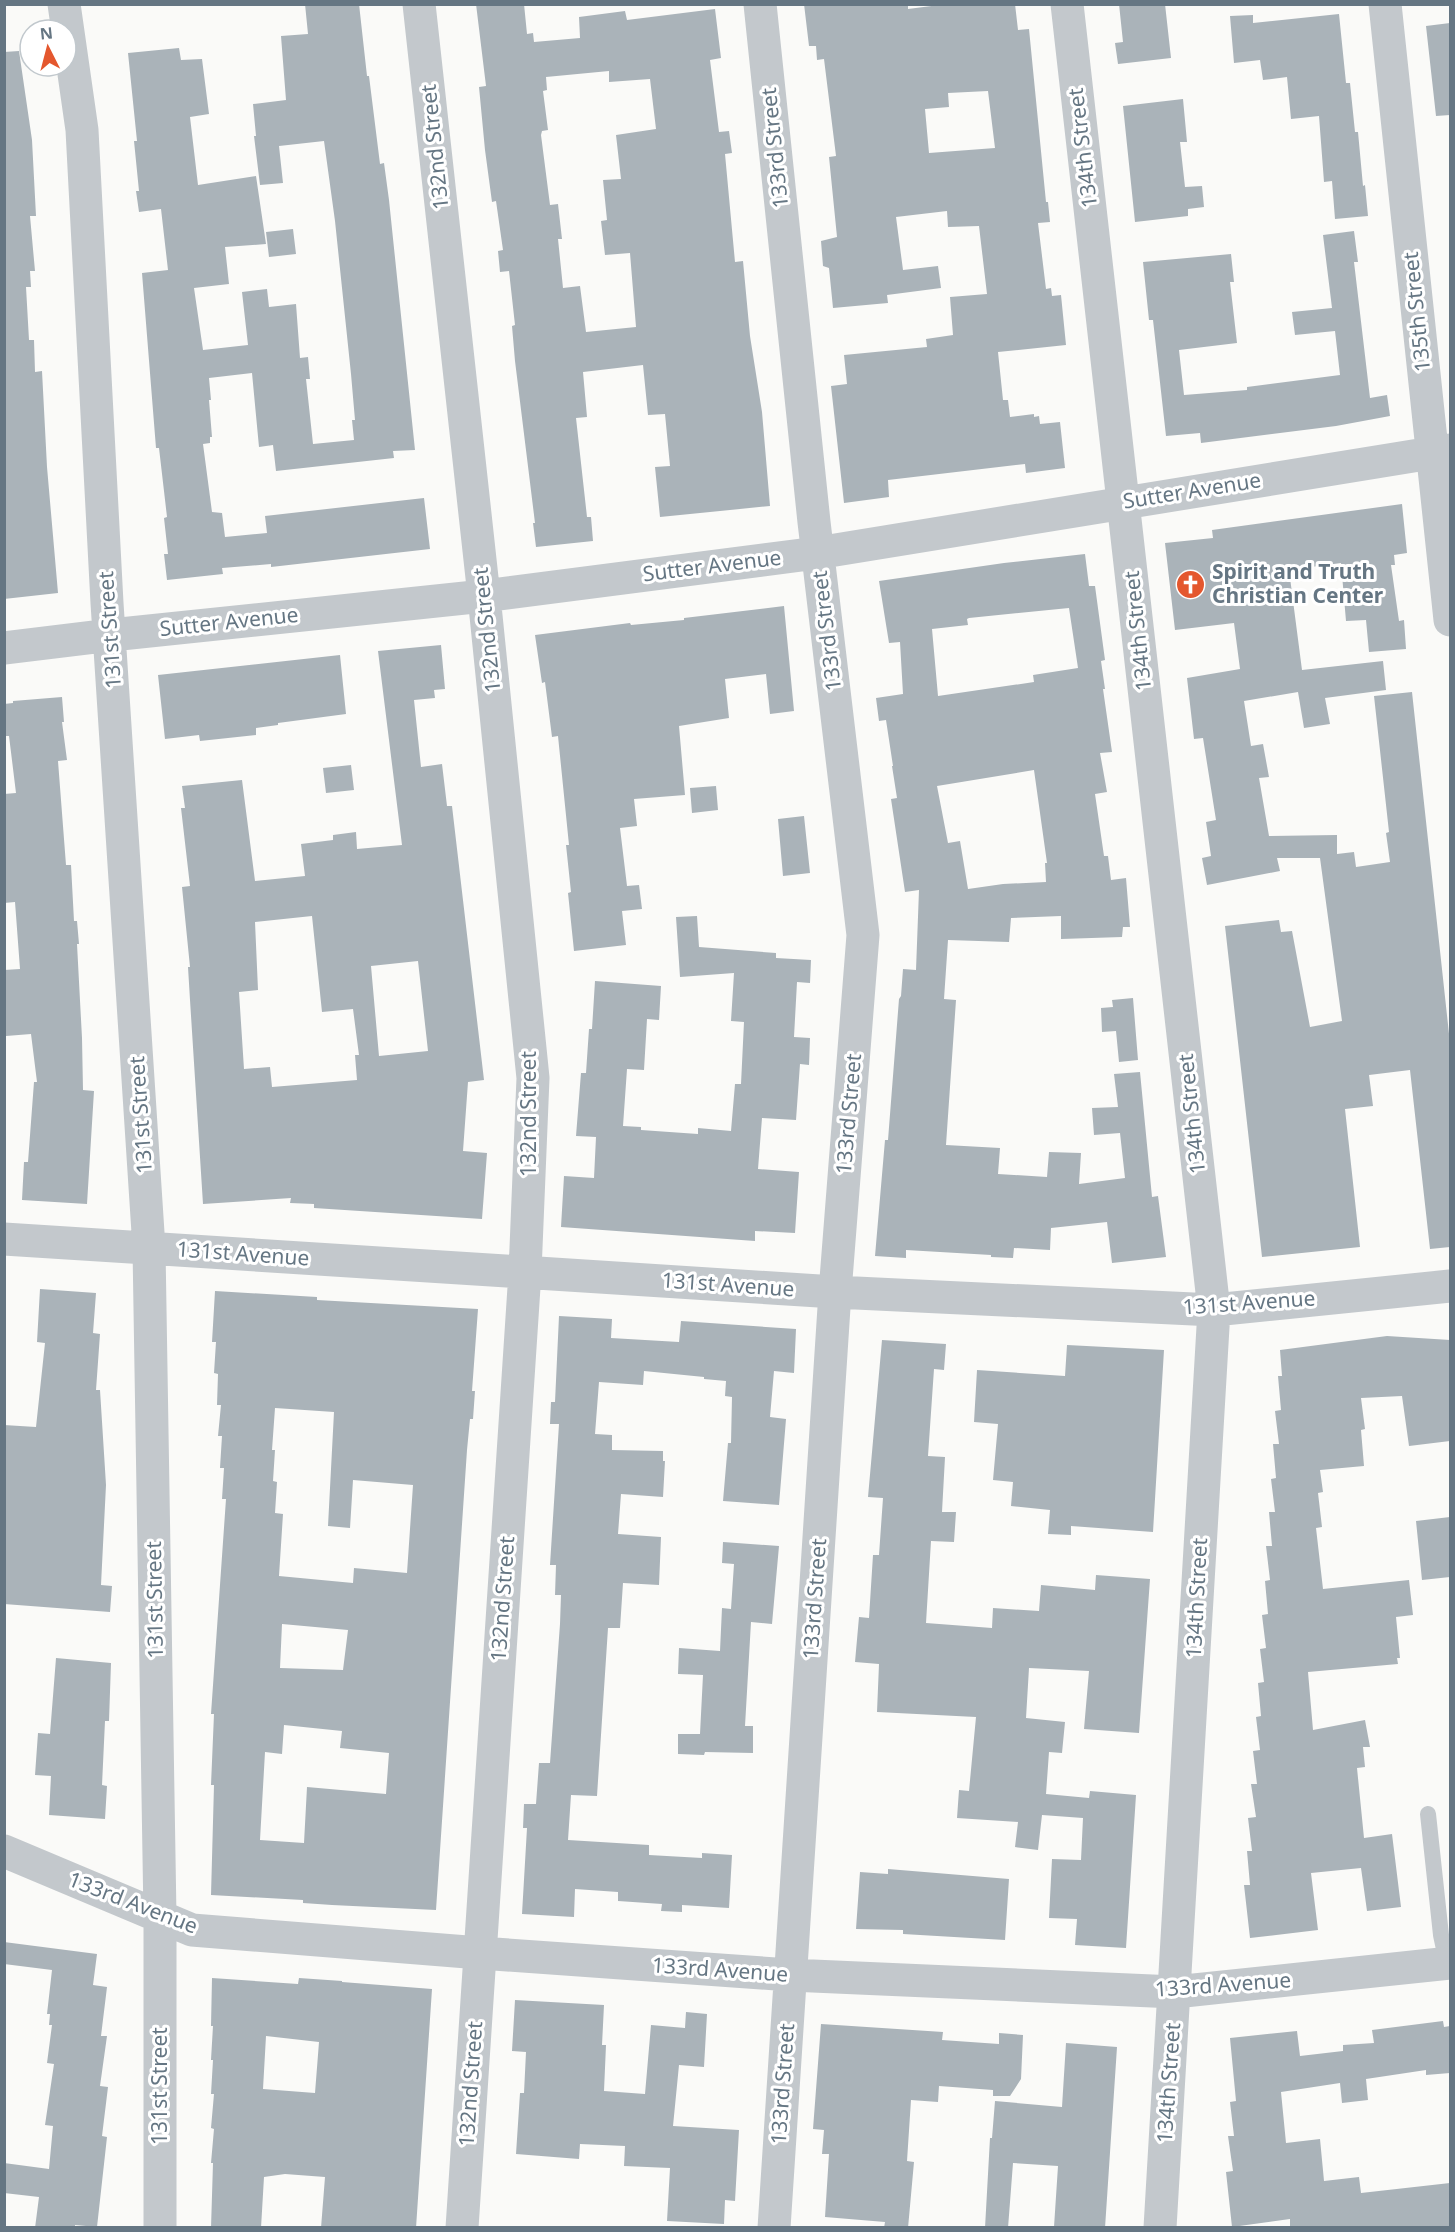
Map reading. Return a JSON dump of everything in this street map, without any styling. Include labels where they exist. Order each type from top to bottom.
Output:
[{"type":"street","name":"131st Street","points":[[64,4],[81,130],[149,1248],[160,1917],[160,2228]]},
{"type":"street","name":"132nd Street","points":[[419,4],[484,596],[533,1078],[525,1272],[462,2228]]},
{"type":"street","name":"133rd Street","points":[[759,4],[817,553],[863,935],[835,1292],[774,2228]]},
{"type":"street","name":"134th Street","points":[[1067,4],[1214,1310],[1160,2228]]},
{"type":"street","name":"135th Street","points":[[1385,4],[1441,452],[1450,620]]},
{"type":"street","name":"Sutter Avenue","points":[[4,648],[484,596],[817,553],[1441,452]]},
{"type":"street","name":"131st Avenue","points":[[4,1239],[835,1292],[1214,1310],[1450,1286]]},
{"type":"street","name":"133rd Avenue","points":[[4,1851],[192,1930],[480,1953],[790,1975],[1175,1992],[1449,1963]]},
{"type":"lane","points":[[1428,1814],[1441,1935],[1449,1963]]},
{"type":"building","points":[[305,4],[359,4],[380,164],[384,163],[389,200],[415,450],[393,451],[394,458],[276,471],[273,445],[259,447],[252,373],[209,378],[212,437],[210,437],[210,443],[203,444],[212,512],[222,513],[225,537],[267,533],[265,516],[424,498],[430,549],[271,567],[271,564],[222,568],[223,574],[167,580],[164,554],[168,554],[164,518],[167,517],[159,448],[156,448],[142,273],[168,270],[161,209],[139,212],[134,141],[137,141],[128,53],[179,48],[181,60],[202,59],[209,114],[190,117],[198,185],[256,176],[266,244],[225,247],[229,284],[194,288],[203,350],[248,345],[242,292],[267,289],[269,307],[296,304],[300,358],[308,357],[310,379],[306,379],[313,444],[354,440],[352,420],[355,420],[351,374],[324,141],[279,146],[283,183],[260,185],[254,136],[256,136],[253,104],[286,100],[281,36],[308,34]]},
{"type":"building","points":[[476,4],[524,4],[527,34],[533,33],[534,42],[580,38],[579,17],[625,11],[627,20],[715,9],[721,58],[710,60],[719,132],[729,131],[732,153],[725,154],[735,262],[743,261],[750,336],[762,412],[770,506],[660,517],[655,467],[670,466],[665,414],[648,415],[643,365],[583,372],[587,417],[576,418],[587,517],[591,517],[593,541],[536,547],[515,361],[512,326],[515,325],[509,271],[500,272],[498,251],[503,250],[496,201],[492,202],[485,150],[479,87],[486,86]],"holes":[[[609,71],[609,82],[650,79],[656,129],[616,135],[621,179],[603,180],[607,220],[601,221],[605,255],[630,253],[636,327],[586,332],[580,286],[563,288],[558,239],[562,239],[558,204],[550,205],[541,135],[542,131],[548,130],[543,91],[547,90],[546,77]]]},
{"type":"building","points":[[804,4],[908,4],[908,9],[947,4],[1015,4],[1018,30],[1029,29],[1046,202],[1048,202],[1050,222],[1038,223],[1046,289],[1051,288],[1052,296],[1061,295],[1066,345],[998,352],[1003,400],[1008,400],[1010,417],[1034,414],[1034,417],[1039,416],[1040,424],[1060,422],[1065,468],[1026,473],[1025,464],[888,480],[889,497],[844,503],[831,386],[847,384],[844,355],[927,347],[926,339],[953,335],[950,297],[987,294],[979,226],[948,227],[947,211],[896,217],[903,270],[938,266],[941,288],[887,295],[888,303],[833,308],[829,268],[823,266],[821,241],[837,237],[829,157],[836,156],[824,59],[817,60],[816,46],[809,46]],"holes":[[[988,91],[995,148],[929,153],[925,109],[949,107],[948,93]]]},
{"type":"building","points":[[1119,4],[1165,4],[1171,58],[1118,64],[1115,43],[1123,42]]},
{"type":"building","points":[[1339,14],[1346,83],[1350,83],[1368,216],[1335,219],[1332,181],[1324,182],[1319,116],[1291,119],[1287,77],[1263,80],[1260,60],[1234,63],[1230,16],[1253,15],[1253,23]]},
{"type":"building","points":[[1450,23],[1450,115],[1436,116],[1426,26]]},
{"type":"building","points":[[18,51],[18,78],[23,78],[32,140],[36,216],[30,216],[35,271],[30,271],[31,287],[26,287],[29,340],[34,340],[35,372],[42,371],[47,467],[58,593],[4,599],[4,52]]},
{"type":"building","points":[[1183,99],[1187,142],[1180,142],[1185,187],[1202,186],[1204,207],[1188,209],[1188,216],[1135,222],[1123,106]]},
{"type":"building","points":[[293,229],[296,254],[269,257],[266,232]]},
{"type":"building","points":[[1354,231],[1358,262],[1354,262],[1370,398],[1387,395],[1390,416],[1336,426],[1201,443],[1200,433],[1166,436],[1153,320],[1149,320],[1143,262],[1231,254],[1234,282],[1230,282],[1237,343],[1179,350],[1184,395],[1247,390],[1247,387],[1340,375],[1335,331],[1295,335],[1292,312],[1332,308],[1323,235]]},
{"type":"building","points":[[1402,504],[1407,553],[1394,555],[1395,565],[1391,565],[1399,621],[1404,620],[1406,649],[1369,652],[1366,620],[1346,621],[1341,563],[1289,570],[1302,670],[1383,661],[1386,690],[1325,698],[1330,724],[1304,728],[1298,692],[1244,701],[1251,746],[1263,744],[1269,777],[1259,778],[1269,836],[1337,835],[1337,854],[1354,852],[1356,867],[1390,862],[1386,833],[1389,832],[1374,696],[1412,692],[1450,1043],[1450,1247],[1430,1249],[1410,1070],[1369,1075],[1373,1106],[1345,1109],[1360,1247],[1262,1257],[1225,926],[1279,920],[1281,932],[1292,931],[1310,1027],[1342,1021],[1320,858],[1277,858],[1280,871],[1207,885],[1202,858],[1211,856],[1206,822],[1216,820],[1203,738],[1194,739],[1187,678],[1240,669],[1234,623],[1175,630],[1165,543],[1213,538],[1212,530]]},
{"type":"building","points":[[1085,554],[1089,586],[1095,586],[1105,660],[1101,661],[1105,689],[1103,689],[1112,752],[1100,753],[1107,792],[1095,794],[1104,856],[1108,856],[1111,880],[1126,878],[1130,927],[1123,927],[1122,937],[1061,939],[1061,916],[1011,918],[1009,942],[948,940],[944,999],[956,1000],[946,1145],[1000,1148],[998,1174],[1047,1177],[1049,1152],[1081,1153],[1079,1184],[1125,1178],[1120,1133],[1094,1135],[1092,1108],[1118,1107],[1114,1074],[1140,1072],[1152,1197],[1158,1196],[1166,1257],[1112,1263],[1107,1222],[1051,1228],[1050,1250],[1014,1248],[1013,1258],[906,1250],[906,1258],[875,1256],[885,1140],[888,1140],[899,999],[903,969],[916,970],[919,890],[905,892],[891,799],[897,798],[893,766],[886,720],[879,721],[876,698],[903,694],[900,642],[889,643],[879,581]],"holes":[[[1069,608],[1078,668],[1033,675],[1034,682],[938,696],[932,629],[968,625],[967,619],[969,618]],[[1034,770],[1047,863],[1045,863],[1046,882],[1003,884],[968,889],[960,841],[948,843],[937,786]]]},
{"type":"building","points":[[784,606],[794,711],[770,714],[766,674],[725,679],[729,718],[679,726],[685,795],[634,799],[637,826],[620,828],[627,886],[639,885],[642,909],[622,911],[626,945],[574,951],[568,893],[571,892],[566,845],[569,845],[558,736],[552,737],[545,682],[542,683],[535,635],[630,623],[631,625],[684,620],[684,618]]},
{"type":"building","points":[[441,645],[445,689],[434,690],[435,698],[414,700],[421,767],[442,764],[447,806],[452,806],[484,1080],[468,1082],[463,1151],[487,1153],[482,1219],[314,1208],[314,1204],[290,1203],[291,1198],[203,1204],[188,967],[190,967],[182,887],[190,886],[181,808],[185,808],[182,786],[242,780],[255,881],[305,876],[301,844],[333,840],[333,835],[356,832],[357,849],[402,845],[378,651]],"holes":[[[312,916],[322,1012],[353,1009],[359,1055],[355,1055],[357,1080],[272,1087],[270,1067],[244,1069],[239,992],[258,990],[255,922]],[[418,961],[428,1051],[379,1056],[371,966]]]},
{"type":"building","points":[[340,655],[346,714],[256,728],[256,735],[200,741],[199,735],[165,739],[158,675]]},
{"type":"building","points":[[62,697],[64,722],[62,722],[67,760],[58,761],[66,865],[71,865],[74,921],[77,921],[79,944],[77,944],[83,1090],[94,1091],[87,1204],[22,1200],[24,1162],[28,1162],[34,1082],[37,1082],[31,1034],[6,1036],[4,1011],[4,970],[20,969],[15,902],[4,903],[4,794],[16,793],[9,736],[4,736],[4,704],[13,703],[13,701]]},
{"type":"building","points":[[351,765],[354,790],[326,793],[323,768]]},
{"type":"building","points":[[716,786],[718,810],[692,813],[690,788]]},
{"type":"building","points":[[804,816],[810,873],[783,876],[778,819]]},
{"type":"building","points":[[697,916],[699,947],[776,953],[776,958],[811,960],[810,983],[797,982],[794,1037],[810,1038],[809,1065],[800,1064],[796,1120],[762,1118],[758,1169],[799,1172],[795,1233],[755,1231],[755,1241],[561,1227],[564,1176],[594,1178],[596,1137],[576,1136],[581,1073],[586,1073],[589,1029],[592,1029],[595,981],[661,986],[659,1020],[647,1019],[644,1070],[627,1069],[623,1126],[641,1127],[641,1130],[698,1134],[698,1128],[731,1131],[735,1084],[741,1084],[744,1022],[731,1021],[734,973],[680,977],[676,917]]},
{"type":"building","points":[[1133,998],[1138,1060],[1119,1062],[1116,1031],[1102,1032],[1101,1008],[1113,1007],[1112,1000]]},
{"type":"building","points":[[40,1289],[96,1293],[93,1333],[100,1334],[96,1390],[100,1390],[106,1485],[101,1585],[112,1586],[110,1612],[4,1604],[4,1425],[36,1427],[45,1343],[37,1342]]},
{"type":"building","points":[[215,1291],[317,1297],[317,1300],[478,1309],[472,1391],[475,1391],[467,1450],[436,1910],[332,1905],[303,1903],[303,1900],[211,1895],[214,1785],[211,1785],[214,1714],[211,1714],[226,1499],[222,1499],[224,1468],[220,1468],[222,1436],[218,1436],[221,1405],[217,1405],[218,1374],[214,1373],[216,1342],[212,1342]],"holes":[[[275,1408],[334,1412],[328,1526],[350,1528],[353,1480],[413,1485],[407,1573],[354,1568],[353,1583],[279,1576],[283,1514],[275,1513],[277,1482],[273,1481],[275,1450],[272,1450]],[[282,1624],[348,1630],[343,1670],[280,1668]],[[284,1725],[342,1731],[340,1748],[389,1753],[386,1794],[307,1787],[304,1843],[260,1840],[265,1752],[282,1754]]]},
{"type":"building","points":[[559,1316],[612,1319],[611,1338],[679,1342],[681,1321],[796,1329],[794,1373],[774,1371],[770,1417],[786,1419],[779,1505],[723,1501],[728,1443],[731,1443],[732,1397],[725,1396],[726,1381],[644,1371],[643,1385],[599,1382],[595,1434],[612,1435],[612,1450],[663,1451],[663,1461],[665,1461],[663,1497],[621,1494],[618,1534],[661,1537],[659,1585],[623,1583],[620,1628],[608,1628],[597,1796],[571,1795],[568,1840],[649,1845],[649,1855],[702,1858],[702,1853],[732,1855],[729,1908],[682,1905],[682,1912],[661,1911],[662,1904],[618,1901],[618,1892],[575,1889],[574,1917],[522,1914],[527,1828],[523,1828],[524,1804],[536,1804],[539,1763],[550,1763],[560,1624],[561,1595],[555,1595],[556,1565],[550,1565],[559,1424],[550,1424],[551,1402],[555,1402]]},
{"type":"building","points":[[1387,1336],[1450,1340],[1450,1441],[1409,1446],[1402,1396],[1361,1398],[1365,1429],[1361,1430],[1364,1466],[1320,1470],[1323,1492],[1318,1493],[1322,1527],[1316,1528],[1323,1589],[1409,1580],[1413,1615],[1396,1617],[1400,1658],[1397,1658],[1398,1664],[1308,1672],[1313,1730],[1365,1720],[1370,1747],[1363,1747],[1365,1767],[1357,1768],[1364,1838],[1392,1834],[1401,1907],[1367,1911],[1361,1868],[1311,1873],[1318,1930],[1250,1938],[1244,1885],[1250,1885],[1247,1851],[1252,1851],[1248,1818],[1256,1817],[1251,1784],[1257,1784],[1253,1751],[1260,1750],[1256,1717],[1261,1716],[1258,1683],[1264,1682],[1260,1649],[1266,1648],[1262,1615],[1268,1614],[1265,1581],[1270,1580],[1266,1546],[1272,1546],[1269,1512],[1275,1512],[1271,1479],[1276,1478],[1273,1444],[1279,1444],[1275,1411],[1281,1410],[1278,1376],[1282,1376],[1280,1350]]},
{"type":"building","points":[[882,1340],[946,1344],[944,1370],[934,1369],[928,1456],[945,1457],[942,1512],[956,1512],[954,1542],[931,1541],[926,1623],[992,1628],[993,1608],[1039,1611],[1041,1585],[1095,1590],[1096,1575],[1150,1579],[1139,1733],[1084,1729],[1089,1671],[1029,1668],[1026,1718],[1065,1722],[1062,1753],[1049,1752],[1046,1794],[1089,1798],[1090,1791],[1136,1795],[1126,1948],[1075,1945],[1077,1919],[1049,1918],[1052,1859],[1081,1860],[1083,1818],[1042,1815],[1038,1850],[1015,1847],[1018,1822],[957,1818],[959,1790],[969,1791],[976,1717],[877,1712],[879,1664],[855,1662],[859,1617],[869,1618],[873,1555],[879,1555],[883,1498],[868,1497]]},
{"type":"building","points":[[1067,1345],[1164,1350],[1153,1532],[1071,1526],[1071,1535],[1048,1534],[1050,1510],[1011,1506],[1013,1482],[993,1480],[998,1424],[974,1422],[977,1370],[1065,1376]]},
{"type":"building","points":[[1450,1517],[1450,1577],[1422,1580],[1416,1521]]},
{"type":"building","points":[[723,1542],[779,1546],[772,1624],[751,1622],[745,1726],[753,1726],[753,1753],[678,1754],[678,1734],[700,1734],[703,1675],[678,1674],[679,1648],[720,1651],[722,1608],[731,1609],[734,1564],[722,1563]]},
{"type":"building","points":[[56,1658],[111,1663],[109,1721],[105,1721],[102,1785],[107,1786],[105,1819],[49,1815],[51,1776],[35,1775],[38,1733],[50,1734]]},
{"type":"building","points":[[888,1869],[1009,1879],[1005,1940],[903,1934],[903,1930],[856,1929],[860,1872],[888,1874]]},
{"type":"building","points":[[4,1942],[97,1954],[93,1985],[107,1987],[101,2036],[107,2036],[100,2086],[108,2087],[102,2136],[107,2137],[97,2227],[75,2225],[75,2228],[35,2228],[39,2197],[4,2193],[4,2163],[49,2169],[53,2126],[45,2125],[54,2064],[47,2063],[52,2025],[49,2025],[50,2014],[47,2014],[52,1970],[4,1964]]},
{"type":"building","points":[[212,1978],[298,1984],[299,1978],[432,1989],[416,2228],[321,2228],[325,2177],[285,2174],[264,2177],[261,2228],[211,2228],[213,2163],[211,2163],[214,2129],[211,2128],[214,2094],[211,2094],[213,2026],[211,2026]],"holes":[[[266,2036],[319,2042],[315,2093],[263,2089]]]},
{"type":"building","points":[[515,2000],[604,2005],[602,2045],[606,2045],[604,2091],[645,2094],[651,2025],[685,2028],[686,2012],[707,2014],[704,2067],[679,2065],[673,2126],[739,2130],[735,2201],[725,2200],[724,2224],[667,2221],[670,2168],[624,2166],[625,2146],[580,2144],[579,2159],[516,2154],[520,2093],[524,2093],[526,2052],[512,2051]]},
{"type":"building","points":[[1443,2021],[1444,2027],[1450,2026],[1450,2073],[1426,2075],[1426,2070],[1366,2079],[1368,2100],[1342,2103],[1340,2083],[1281,2092],[1286,2143],[1320,2139],[1324,2181],[1359,2177],[1361,2193],[1450,2183],[1450,2226],[1290,2228],[1290,2219],[1232,2227],[1226,2172],[1233,2171],[1228,2136],[1234,2136],[1230,2102],[1236,2101],[1230,2038],[1297,2031],[1300,2056],[1343,2051],[1343,2045],[1374,2043],[1372,2030]]},
{"type":"building","points":[[821,2024],[943,2032],[942,2040],[999,2044],[999,2033],[1023,2035],[1021,2079],[1010,2096],[993,2096],[993,2090],[939,2086],[938,2102],[911,2100],[907,2161],[914,2162],[908,2228],[884,2228],[885,2222],[825,2217],[829,2154],[822,2154],[824,2130],[813,2129]]},
{"type":"building","points":[[1066,2043],[1117,2047],[1105,2228],[1054,2227],[1058,2166],[1013,2163],[1008,2228],[985,2228],[990,2138],[992,2138],[995,2101],[1062,2107]]},
{"type":"place","name":"Spirit and Truth Christian Center","points":[[1191,584]]}]
